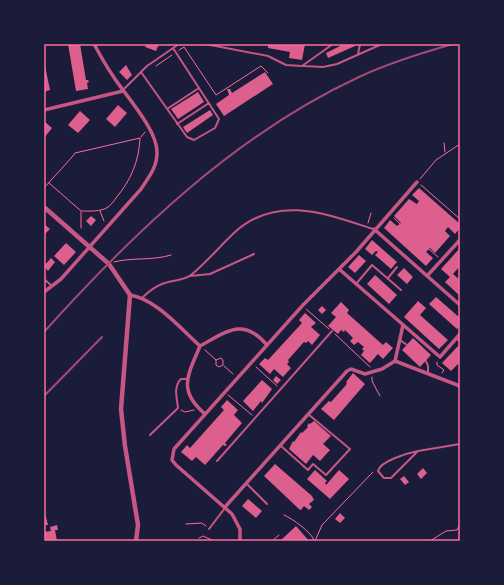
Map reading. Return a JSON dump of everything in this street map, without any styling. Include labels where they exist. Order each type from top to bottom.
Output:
[{"type":"street","points":[[44,292],[52,286],[90,247],[141,188],[155,166],[158,152],[157,144],[149,128],[122,91],[94,44]]},
{"type":"street","points":[[44,110],[122,91]]},
{"type":"street","points":[[240,541],[240,529],[236,520],[225,507],[176,465],[172,460],[174,449],[302,306],[339,269],[417,182]]},
{"type":"street","points":[[45,210],[110,265],[130,295],[121,409],[125,446],[138,525],[136,541]]},
{"type":"street","points":[[374,230],[460,305]]},
{"type":"street","points":[[427,276],[458,241]]},
{"type":"street","points":[[339,269],[440,357],[460,334]]},
{"type":"street","points":[[130,295],[151,302],[202,347]]},
{"type":"street","points":[[395,361],[403,325]]},
{"type":"street","points":[[205,414],[190,398],[186,388],[187,379],[202,347],[228,331],[244,328],[257,334],[267,345]]},
{"type":"street","points":[[225,507],[349,369],[365,374],[375,371],[395,361],[428,372],[460,386]]},
{"type":"lane","points":[[122,91],[142,72],[179,44]]},
{"type":"lane","points":[[205,44],[268,56],[286,65],[323,67],[337,64],[382,44]]},
{"type":"lane","points":[[302,66],[333,44]]},
{"type":"lane","points":[[358,54],[360,44]]},
{"type":"lane","points":[[142,72],[187,137],[194,140],[215,128],[219,119],[173,48]]},
{"type":"lane","points":[[167,109],[199,88]]},
{"type":"lane","points":[[177,124],[209,103]]},
{"type":"lane","points":[[189,276],[235,232],[248,222],[266,215],[279,212],[313,211],[374,230]]},
{"type":"lane","points":[[142,298],[163,284],[189,276],[210,274],[254,254]]},
{"type":"lane","points":[[356,284],[372,265],[401,290]]},
{"type":"lane","points":[[388,278],[397,267]]},
{"type":"lane","points":[[44,279],[52,286]]},
{"type":"lane","points":[[217,462],[332,331]]},
{"type":"lane","points":[[456,338],[460,342]]},
{"type":"lane","points":[[400,340],[407,345]]},
{"type":"lane","points":[[426,361],[428,372]]},
{"type":"lane","points":[[150,435],[178,408],[176,391],[177,383],[181,379],[187,379]]},
{"type":"lane","points":[[281,446],[308,470],[313,464],[326,475],[350,449],[308,414]]},
{"type":"lane","points":[[418,451],[391,478],[384,478],[378,471],[378,468],[395,458],[418,451],[460,444]]},
{"type":"lane","points":[[247,484],[267,504]]},
{"type":"lane","points":[[209,529],[225,507]]},
{"type":"path","points":[[209,103],[216,95]]},
{"type":"path","points":[[49,183],[81,211],[100,211],[109,207],[125,186],[137,160],[140,138],[149,128]]},
{"type":"path","points":[[44,188],[75,153],[140,138]]},
{"type":"path","points":[[444,143],[445,153]]},
{"type":"path","points":[[460,144],[436,160],[417,182],[460,219]]},
{"type":"path","points":[[81,211],[81,228]]},
{"type":"path","points":[[100,211],[104,222],[108,226]]},
{"type":"path","points":[[367,227],[371,213]]},
{"type":"path","points":[[394,218],[400,224]]},
{"type":"path","points":[[429,249],[434,254]]},
{"type":"path","points":[[110,265],[115,262],[158,259],[171,255]]},
{"type":"path","points":[[302,306],[332,331],[375,371]]},
{"type":"path","points":[[202,347],[216,360],[216,365],[219,367],[223,365]]},
{"type":"path","points":[[216,360],[221,358],[223,360],[223,365],[237,378]]},
{"type":"path","points":[[251,363],[281,389]]},
{"type":"path","points":[[437,365],[444,370],[438,377]]},
{"type":"path","points":[[372,381],[380,396]]},
{"type":"path","points":[[225,392],[255,418]]},
{"type":"path","points":[[185,412],[195,410]]},
{"type":"path","points":[[315,541],[322,525],[336,509],[378,468]]},
{"type":"path","points":[[284,515],[296,520],[315,541]]},
{"type":"path","points":[[186,524],[202,523]]},
{"type":"path","points":[[430,541],[446,531],[457,530],[460,524]]},
{"type":"path","points":[[272,541],[279,535]]},
{"type":"path","points":[[199,538],[203,536],[214,541]]},
{"type":"building","points":[[68,44],[80,44],[86,80],[89,82],[87,83],[88,89],[76,91]]},
{"type":"building","points":[[146,44],[159,44],[156,51],[145,47]]},
{"type":"building","points":[[268,44],[305,44],[302,60],[289,58],[290,52],[268,48]]},
{"type":"building","points":[[344,44],[354,44],[355,46],[328,58],[326,53]]},
{"type":"building","points":[[44,61],[50,90],[44,92]]},
{"type":"building","points":[[126,65],[132,75],[127,80],[119,72]]},
{"type":"building","points":[[265,72],[273,84],[224,116],[216,104],[229,95],[227,89],[230,89],[232,93]]},
{"type":"building","points":[[198,92],[204,102],[178,119],[171,109]]},
{"type":"building","points":[[118,105],[127,113],[115,127],[106,119]]},
{"type":"building","points":[[210,110],[213,115],[187,133],[183,127]]},
{"type":"building","points":[[80,111],[90,120],[78,133],[68,125]]},
{"type":"building","points":[[44,121],[52,128],[44,138]]},
{"type":"building","points":[[419,188],[460,224],[460,228],[455,234],[448,227],[445,231],[450,236],[435,253],[430,248],[426,252],[433,258],[426,266],[384,228],[390,220],[397,226],[401,223],[394,216],[409,199],[417,204],[419,201],[412,195]]},
{"type":"building","points":[[91,216],[96,220],[91,226],[86,221]]},
{"type":"building","points":[[44,224],[50,229],[44,235]]},
{"type":"building","points":[[372,240],[397,262],[391,269],[375,255],[378,252],[376,251],[372,255],[365,249]]},
{"type":"building","points":[[66,243],[76,252],[64,265],[54,256]]},
{"type":"building","points":[[460,248],[460,266],[453,274],[460,280],[460,296],[445,282],[450,277],[441,269]]},
{"type":"building","points":[[359,255],[366,261],[355,273],[348,267]]},
{"type":"building","points":[[51,258],[55,262],[48,271],[44,266]]},
{"type":"building","points":[[404,268],[413,277],[407,284],[397,275]]},
{"type":"building","points":[[375,275],[397,295],[389,304],[367,284]]},
{"type":"building","points":[[436,297],[460,318],[460,326],[457,329],[429,304]]},
{"type":"building","points":[[418,301],[426,308],[420,315],[448,340],[439,349],[404,317]]},
{"type":"building","points":[[341,302],[349,310],[347,313],[383,345],[386,342],[393,348],[383,359],[378,354],[370,363],[361,355],[364,351],[362,349],[364,347],[358,342],[354,345],[350,341],[353,338],[345,330],[344,332],[341,330],[338,334],[328,326],[336,317],[331,313]]},
{"type":"building","points":[[322,306],[326,310],[322,314],[318,310]]},
{"type":"building","points":[[305,313],[316,323],[311,327],[320,335],[312,345],[308,341],[306,343],[304,342],[288,360],[289,362],[287,364],[291,368],[283,377],[274,369],[270,374],[259,364],[265,358],[268,360],[302,323],[299,320]]},
{"type":"building","points":[[413,338],[431,355],[420,367],[402,350]]},
{"type":"building","points":[[458,346],[460,348],[460,362],[451,371],[442,363]]},
{"type":"building","points":[[353,373],[365,384],[334,420],[321,409],[329,401],[331,402],[346,385],[346,382]]},
{"type":"building","points":[[276,376],[281,380],[277,384],[273,380]]},
{"type":"building","points":[[262,380],[272,389],[262,403],[261,401],[253,411],[243,401]]},
{"type":"building","points":[[227,400],[238,410],[234,415],[242,423],[225,443],[227,445],[223,445],[205,465],[196,457],[192,461],[181,452],[187,445],[190,448],[224,410],[221,407]]},
{"type":"building","points":[[314,421],[331,436],[323,444],[330,450],[320,461],[313,455],[306,464],[289,449],[293,441],[294,442],[301,432],[302,433],[308,427],[307,426],[309,423],[310,424]]},
{"type":"building","points":[[275,464],[312,496],[314,500],[309,504],[312,507],[309,510],[304,506],[301,510],[299,509],[264,476]]},
{"type":"building","points":[[423,468],[427,473],[421,479],[417,474]]},
{"type":"building","points":[[315,470],[327,481],[325,483],[326,485],[339,470],[349,479],[330,499],[307,479]]},
{"type":"building","points":[[404,476],[409,482],[405,485],[400,479]]},
{"type":"building","points":[[248,499],[262,511],[256,518],[242,506]]},
{"type":"building","points":[[44,509],[48,525],[44,525]]},
{"type":"building","points":[[340,513],[345,518],[340,523],[335,519]]},
{"type":"building","points":[[57,525],[58,530],[55,530],[57,541],[44,541],[44,532],[51,531],[50,527]]},
{"type":"building","points":[[296,526],[309,541],[280,541]]},
{"type":"railway","points":[[44,332],[113,258],[150,223],[189,189],[270,127],[314,100],[359,77],[382,67],[453,44]]},
{"type":"railway","points":[[44,396],[102,337]]}]
